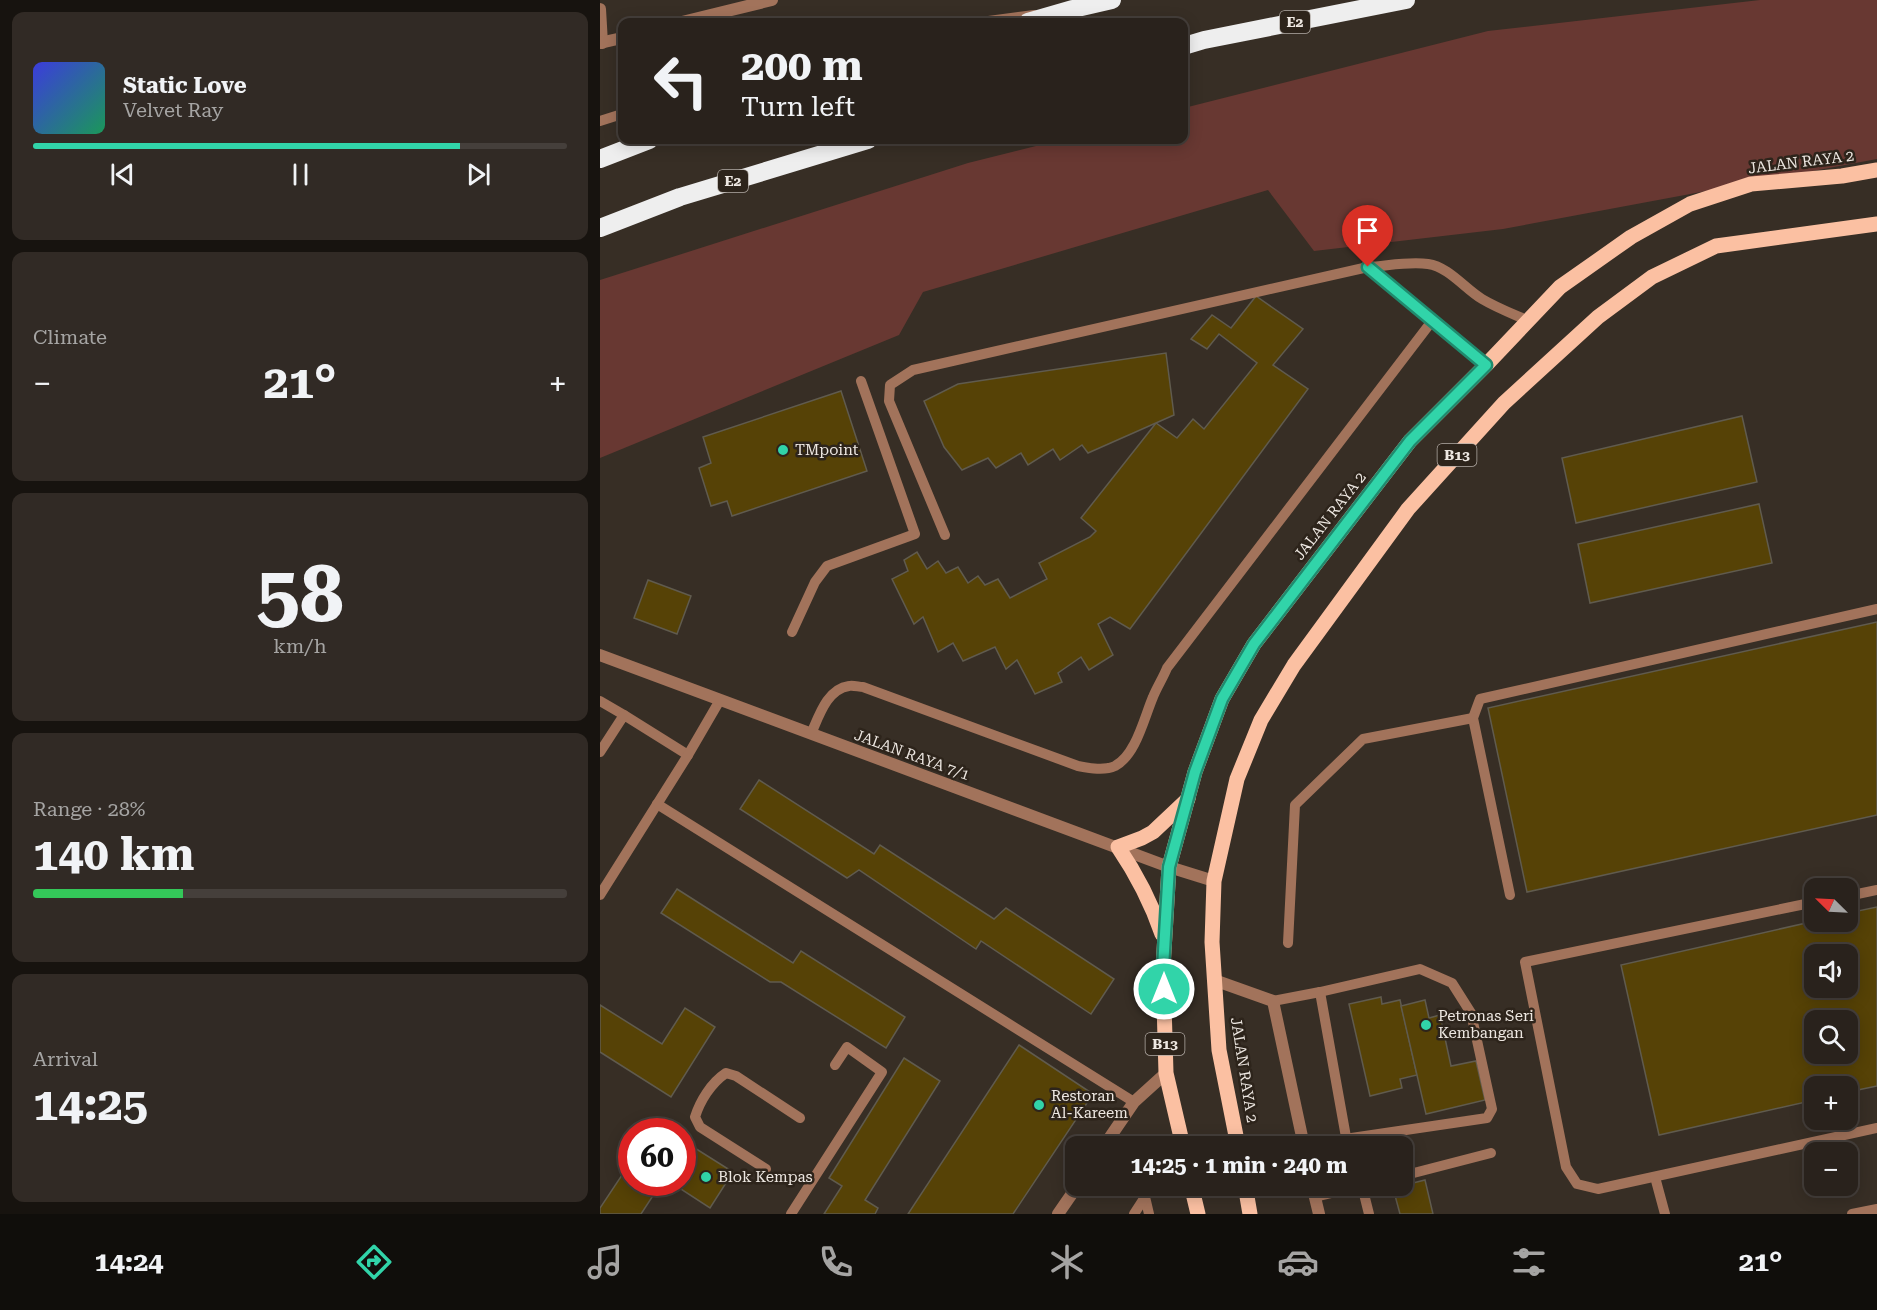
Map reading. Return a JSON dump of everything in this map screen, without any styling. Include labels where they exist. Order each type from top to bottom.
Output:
[{"type":"highway","points":[[1042,18],[1112,0]]},
{"type":"highway","name":"E2","points":[[1188,45],[1406,0]]},
{"type":"highway","points":[[600,159],[639,144]]},
{"type":"highway","name":"E2","points":[[600,228],[680,197],[855,144]]},
{"type":"main road","name":"JALAN RAYA 2","points":[[1181,1136],[1166,1073],[1163,968],[1169,867],[1195,772],[1222,699],[1254,644],[1410,441],[1560,287],[1631,237],[1690,204],[1751,184],[1842,176],[1877,170]]},
{"type":"main road","name":"JALAN RAYA 2","points":[[1236,1136],[1219,1050],[1212,942],[1214,881],[1237,779],[1261,720],[1288,674],[1408,509],[1504,403],[1598,317],[1652,277],[1716,246],[1877,224]]},
{"type":"main road","points":[[1164,939],[1137,875],[1118,847],[1152,832],[1188,799]]},
{"type":"main road","points":[[1194,1196],[1198,1214]]},
{"type":"main road","points":[[1247,1196],[1251,1214]]},
{"type":"street","points":[[698,18],[772,0]]},
{"type":"street","points":[[600,9],[601,43],[618,39]]},
{"type":"street","name":"JALAN RAYA 7/1","points":[[600,656],[1169,867],[1214,881]]},
{"type":"street","points":[[1214,980],[1273,1001],[1302,1136]]},
{"type":"street","points":[[1114,1136],[1134,1102],[1166,1073]]},
{"type":"street","points":[[1058,1214],[1070,1196]]},
{"type":"street","points":[[1315,1196],[1319,1214]]},
{"type":"lane","points":[[1009,18],[1073,9]]},
{"type":"lane","points":[[600,121],[618,115]]},
{"type":"lane","points":[[945,535],[889,401],[890,385],[913,370],[1368,267],[1416,263],[1431,264],[1448,272],[1481,298],[1529,321]]},
{"type":"lane","points":[[1368,267],[1486,365]]},
{"type":"lane","points":[[811,734],[826,703],[835,691],[849,686],[863,687],[1078,766],[1096,769],[1114,767],[1126,757],[1140,732],[1167,668],[1432,321]]},
{"type":"lane","points":[[792,632],[814,582],[827,566],[915,534],[861,381]]},
{"type":"lane","points":[[1510,895],[1473,718],[1480,699],[1877,609]]},
{"type":"lane","points":[[600,895],[720,700]]},
{"type":"lane","points":[[600,701],[688,755]]},
{"type":"lane","points":[[600,752],[624,715]]},
{"type":"lane","points":[[1288,943],[1294,805],[1363,739],[1473,718]]},
{"type":"lane","points":[[657,804],[1134,1102]]},
{"type":"lane","points":[[1858,894],[1877,890]]},
{"type":"lane","points":[[1804,904],[1525,962],[1566,1167],[1577,1184],[1598,1189],[1877,1128]]},
{"type":"lane","points":[[1273,1001],[1420,969],[1452,983],[1471,1013],[1492,1109],[1487,1118],[1353,1136]]},
{"type":"lane","points":[[1320,992],[1346,1136]]},
{"type":"lane","points":[[791,1214],[882,1072],[847,1047],[835,1065]]},
{"type":"lane","points":[[766,1169],[700,1127],[695,1117],[698,1107],[717,1078],[726,1073],[736,1076],[800,1118]]},
{"type":"lane","points":[[1413,1173],[1491,1153]]},
{"type":"lane","points":[[1655,1176],[1665,1214]]},
{"type":"lane","points":[[1365,1196],[1369,1214]]},
{"type":"lane","points":[[1134,1214],[1145,1197]]},
{"type":"lane","points":[[1145,1197],[1149,1214]]},
{"type":"lane","points":[[1852,1214],[1877,1209]]},
{"type":"shaded area","points":[[1760,0],[1877,0],[1877,159],[1503,229],[1314,251],[1268,190],[923,292],[899,335],[600,458],[600,280],[968,163],[1044,144],[1188,144],[1188,107],[1488,31]]},
{"type":"building","points":[[1256,296],[1303,329],[1273,365],[1308,389],[1130,629],[1110,617],[1098,624],[1113,655],[1089,670],[1081,657],[1058,673],[1062,682],[1035,694],[1017,660],[1006,669],[995,647],[963,661],[953,643],[938,652],[923,617],[914,624],[892,579],[908,571],[904,560],[917,552],[927,569],[938,561],[946,573],[958,567],[968,583],[978,576],[985,585],[998,579],[1010,598],[1047,579],[1039,563],[1090,537],[1096,531],[1081,518],[1156,423],[1177,438],[1193,419],[1204,429],[1257,363],[1219,334],[1207,349],[1191,339],[1212,315],[1231,328]]},
{"type":"building","points":[[1166,353],[1174,415],[1088,453],[1082,445],[1060,460],[1053,449],[1028,465],[1021,453],[996,468],[988,458],[962,470],[944,447],[924,401],[958,384]]},
{"type":"building","name":"TMpoint","points":[[841,391],[867,471],[732,516],[727,501],[711,506],[699,468],[711,463],[703,437]]},
{"type":"building","points":[[1742,416],[1757,482],[1576,523],[1562,458]]},
{"type":"building","points":[[1759,504],[1772,563],[1590,603],[1578,544]]},
{"type":"building","points":[[648,580],[691,596],[677,634],[634,618]]},
{"type":"building","points":[[1877,622],[1877,815],[1527,892],[1488,708]]},
{"type":"building","points":[[759,780],[874,854],[880,845],[994,919],[1006,908],[1114,979],[1091,1014],[981,941],[976,949],[859,870],[847,878],[740,809]]},
{"type":"building","points":[[677,889],[793,963],[801,951],[905,1017],[886,1048],[781,982],[770,982],[661,913]]},
{"type":"building","points":[[1877,907],[1877,1086],[1858,1090],[1858,1076],[1804,1076],[1804,1102],[1659,1135],[1621,965],[1804,923],[1804,932],[1858,932],[1858,911]]},
{"type":"building","points":[[1381,997],[1382,1004],[1400,1000],[1417,1075],[1400,1079],[1402,1088],[1370,1096],[1349,1004]]},
{"type":"building","points":[[1425,1000],[1429,1018],[1440,1015],[1451,1066],[1476,1061],[1485,1100],[1426,1114],[1401,1006]]},
{"type":"building","points":[[600,1005],[662,1044],[685,1008],[715,1027],[671,1097],[600,1052]]},
{"type":"building","points":[[1019,1045],[1093,1094],[1013,1214],[908,1214]]},
{"type":"building","points":[[904,1058],[940,1081],[865,1200],[878,1208],[875,1214],[824,1214],[842,1186],[829,1178]]},
{"type":"building","name":"Blok Kempas","points":[[696,1149],[733,1172],[710,1208],[692,1196],[696,1196]]},
{"type":"building","points":[[1425,1180],[1433,1214],[1400,1214],[1395,1196],[1413,1196],[1413,1183]]},
{"type":"building","points":[[618,1181],[618,1196],[653,1196],[641,1214],[600,1214],[600,1208]]},
{"type":"place","name":"TMpoint","points":[[783,450]]},
{"type":"place","name":"Petronas Seri Kembangan","points":[[1426,1025]]},
{"type":"place","name":"Restoran Al-Kareem","points":[[1039,1105]]},
{"type":"place","name":"Blok Kempas","points":[[706,1177]]},
{"type":"route","points":[[1164,989],[1163,968],[1169,867],[1195,772],[1222,699],[1254,644],[1410,441],[1486,365],[1368,267]]}]
